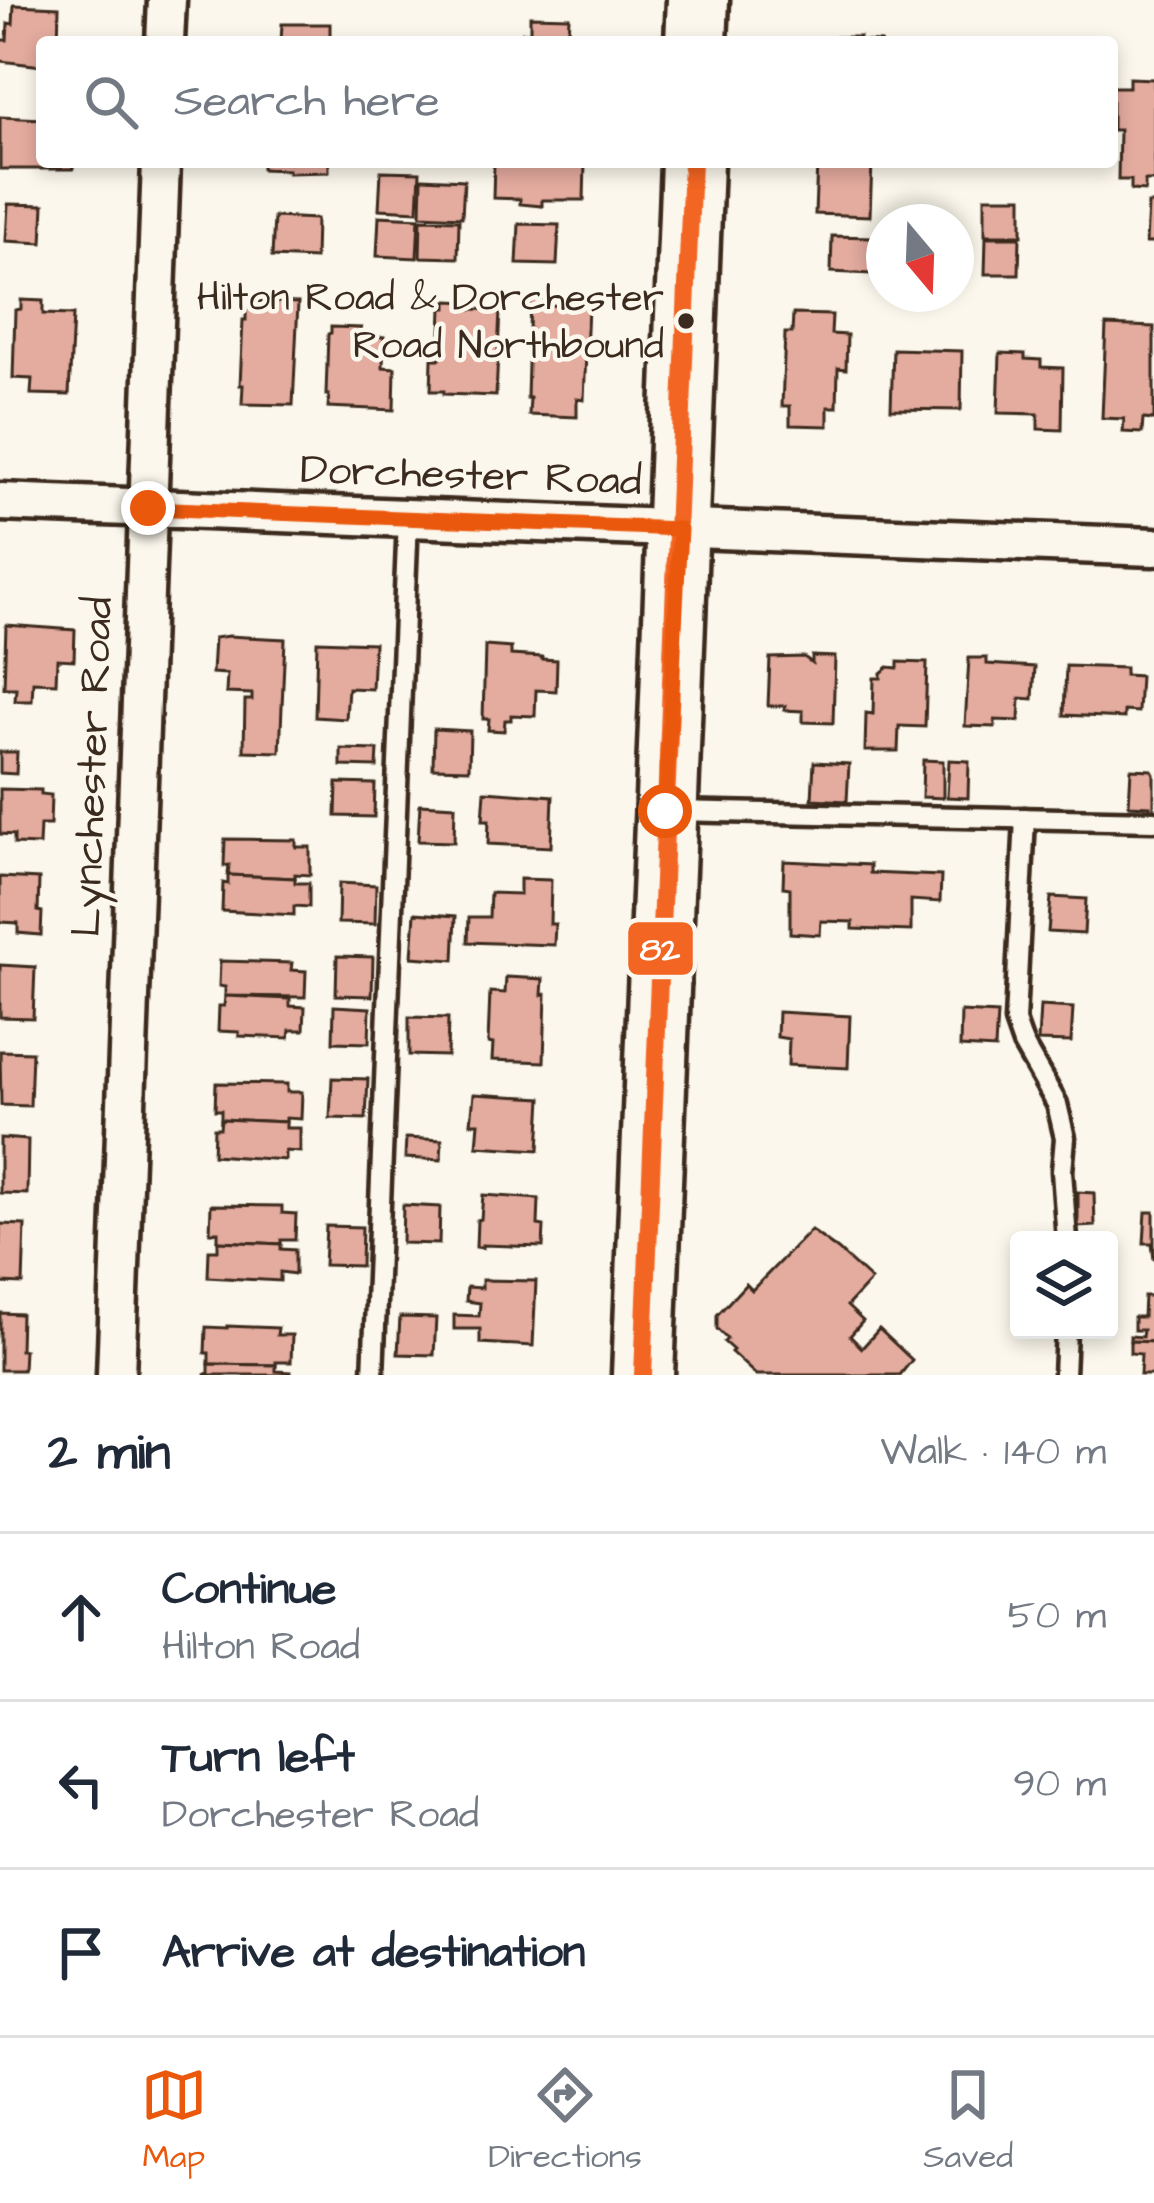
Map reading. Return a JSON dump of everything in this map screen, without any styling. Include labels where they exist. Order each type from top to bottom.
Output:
[{"type":"main road","points":[[696,36],[698,0]]},
{"type":"main road","points":[[644,1375],[692,168]]},
{"type":"street","points":[[165,36],[166,0]]},
{"type":"street","name":"Lynchester Road","points":[[116,1375],[160,168]]},
{"type":"street","name":"Dorchester Road","points":[[0,502],[1154,547]]},
{"type":"lane","points":[[373,1375],[408,518]]},
{"type":"lane","points":[[665,811],[1154,821]]},
{"type":"lane","points":[[1025,818],[1015,1022],[1058,1104],[1065,1138],[1066,1231]]},
{"type":"lane","points":[[1064,1375],[1066,1339]]},
{"type":"building","points":[[14,5],[59,7],[58,36],[36,36],[36,65],[0,61],[0,40],[7,40],[8,23],[13,24]]},
{"type":"building","points":[[530,16],[569,17],[568,34],[575,36],[523,36],[530,32]]},
{"type":"building","points":[[282,24],[330,24],[330,36],[281,36]]},
{"type":"building","points":[[1129,78],[1154,79],[1154,181],[1145,181],[1145,191],[1131,190],[1131,180],[1118,180],[1118,87],[1129,87]]},
{"type":"building","points":[[0,117],[36,119],[36,168],[73,168],[73,169],[0,169]]},
{"type":"building","points":[[329,168],[329,172],[288,173],[262,169]]},
{"type":"building","points":[[494,168],[585,168],[584,200],[542,200],[542,206],[493,198]]},
{"type":"building","points":[[817,168],[872,168],[866,216],[815,214]]},
{"type":"building","points":[[381,171],[420,172],[418,211],[379,209]]},
{"type":"building","points":[[422,178],[464,180],[462,217],[421,215]]},
{"type":"building","points":[[985,197],[1022,197],[1022,235],[985,235]]},
{"type":"building","points":[[8,204],[44,205],[42,243],[6,241]]},
{"type":"building","points":[[1148,204],[1154,204],[1154,243],[1146,243]]},
{"type":"building","points":[[379,216],[419,218],[417,258],[377,256]]},
{"type":"building","points":[[274,217],[316,219],[315,259],[272,257]]},
{"type":"building","points":[[421,219],[459,220],[458,258],[420,257]]},
{"type":"building","points":[[519,224],[559,225],[557,265],[517,264]]},
{"type":"building","points":[[832,236],[866,237],[866,274],[831,272]]},
{"type":"building","points":[[986,237],[1020,237],[1019,274],[985,274]]},
{"type":"building","points":[[543,297],[543,305],[588,306],[584,400],[577,399],[577,417],[529,415],[530,298]]},
{"type":"building","points":[[21,300],[43,301],[43,314],[73,315],[69,395],[31,394],[32,379],[13,378],[15,310],[21,309]]},
{"type":"building","points":[[246,301],[298,303],[293,405],[242,404]]},
{"type":"building","points":[[447,301],[472,302],[472,309],[500,310],[496,396],[431,391],[432,359],[440,359],[442,308],[447,308]]},
{"type":"building","points":[[793,314],[832,315],[831,334],[847,335],[846,369],[838,368],[837,407],[828,407],[828,426],[790,425],[790,406],[782,406],[785,333],[792,333]]},
{"type":"building","points":[[1106,325],[1154,327],[1154,420],[1143,419],[1142,433],[1123,432],[1124,419],[1102,418]]},
{"type":"building","points":[[331,327],[361,328],[360,335],[384,337],[383,367],[395,368],[394,410],[328,407]]},
{"type":"building","points":[[893,349],[962,351],[961,410],[891,409]]},
{"type":"building","points":[[1000,353],[1025,354],[1025,359],[1041,360],[1041,367],[1063,368],[1062,430],[1038,429],[1038,414],[998,413]]},
{"type":"building","points":[[6,625],[75,630],[74,660],[57,659],[56,683],[33,682],[32,701],[15,701],[16,688],[4,688]]},
{"type":"building","points":[[214,638],[285,639],[280,752],[244,751],[245,700],[252,700],[252,694],[226,693],[227,674],[212,673]]},
{"type":"building","points":[[317,641],[374,643],[372,689],[348,688],[346,719],[315,717]]},
{"type":"building","points":[[485,646],[511,648],[511,655],[557,660],[556,691],[536,690],[535,716],[511,715],[504,731],[488,730],[489,719],[483,719]]},
{"type":"building","points":[[812,656],[835,657],[833,723],[803,722],[803,711],[768,706],[770,658],[804,657],[812,663]]},
{"type":"building","points":[[969,658],[1035,667],[1033,699],[1020,698],[1019,721],[995,720],[995,727],[965,726]]},
{"type":"building","points":[[898,662],[927,663],[925,727],[899,726],[898,751],[865,751],[866,713],[873,714],[874,678],[881,678],[888,667],[898,668]]},
{"type":"building","points":[[1066,666],[1125,668],[1125,675],[1140,676],[1138,712],[1124,711],[1124,718],[1064,715]]},
{"type":"building","points":[[434,729],[470,731],[469,769],[433,768]]},
{"type":"building","points":[[341,749],[378,750],[377,767],[341,766]]},
{"type":"building","points":[[0,752],[17,752],[16,774],[0,773]]},
{"type":"building","points":[[923,760],[943,761],[943,798],[922,797]]},
{"type":"building","points":[[949,760],[969,761],[968,798],[947,797]]},
{"type":"building","points":[[814,762],[849,764],[847,801],[812,799]]},
{"type":"building","points":[[1131,769],[1152,770],[1154,813],[1150,806],[1129,805]]},
{"type":"building","points":[[337,783],[375,784],[374,817],[336,816]]},
{"type":"building","points":[[0,789],[41,790],[51,795],[50,825],[40,825],[39,845],[14,844],[14,835],[0,834]]},
{"type":"building","points":[[485,791],[553,796],[551,847],[488,844],[489,820],[483,820]]},
{"type":"building","points":[[420,804],[455,806],[454,842],[418,841]]},
{"type":"building","points":[[225,839],[296,840],[296,847],[310,847],[310,875],[228,875]]},
{"type":"building","points":[[784,861],[870,865],[870,873],[941,876],[940,902],[911,900],[911,931],[853,929],[853,922],[821,921],[820,935],[790,933],[790,888],[783,887]]},
{"type":"building","points":[[228,875],[309,883],[309,907],[294,906],[294,915],[222,911],[223,883],[228,884]]},
{"type":"building","points":[[0,877],[39,879],[41,935],[18,933],[18,923],[0,922]]},
{"type":"building","points":[[520,879],[551,880],[554,945],[468,942],[469,917],[489,917],[490,893],[520,894]]},
{"type":"building","points":[[339,883],[376,885],[375,924],[338,923]]},
{"type":"building","points":[[1051,897],[1086,899],[1084,934],[1048,932]]},
{"type":"building","points":[[415,913],[456,916],[454,960],[412,957]]},
{"type":"building","points":[[337,956],[373,957],[372,996],[336,995]]},
{"type":"building","points":[[220,961],[292,963],[291,970],[306,971],[305,997],[225,996],[225,987],[219,986]]},
{"type":"building","points":[[0,965],[35,967],[33,1018],[0,1017]]},
{"type":"building","points":[[506,977],[543,979],[544,1062],[492,1060],[490,992],[505,993]]},
{"type":"building","points":[[225,996],[290,999],[290,1006],[305,1007],[304,1030],[290,1030],[289,1038],[218,1031],[219,1006],[224,1006]]},
{"type":"building","points":[[334,1006],[370,1008],[369,1043],[333,1042]]},
{"type":"building","points":[[1040,1006],[1073,1008],[1071,1042],[1038,1041]]},
{"type":"building","points":[[778,1012],[850,1016],[848,1068],[788,1065],[789,1039],[777,1037]]},
{"type":"building","points":[[961,1012],[997,1014],[995,1049],[960,1047]]},
{"type":"building","points":[[409,1017],[448,1018],[447,1056],[409,1055]]},
{"type":"building","points":[[0,1051],[32,1052],[30,1106],[1,1105]]},
{"type":"building","points":[[332,1078],[368,1079],[366,1119],[330,1118]]},
{"type":"building","points":[[216,1083],[287,1084],[287,1092],[302,1092],[301,1119],[221,1119],[221,1110],[215,1110]]},
{"type":"building","points":[[474,1094],[542,1098],[539,1150],[477,1146],[479,1123],[471,1123]]},
{"type":"building","points":[[221,1119],[286,1122],[286,1128],[300,1128],[300,1152],[285,1151],[285,1160],[213,1155],[214,1128],[220,1128]]},
{"type":"building","points":[[0,1138],[28,1140],[27,1194],[0,1193]]},
{"type":"building","points":[[406,1138],[442,1140],[441,1160],[405,1158]]},
{"type":"building","points":[[1078,1192],[1094,1193],[1095,1226],[1078,1227]]},
{"type":"building","points":[[483,1195],[539,1199],[543,1247],[476,1247]]},
{"type":"building","points":[[211,1205],[282,1206],[282,1213],[296,1214],[295,1240],[281,1240],[281,1244],[218,1241],[218,1232],[210,1232]]},
{"type":"building","points":[[403,1205],[440,1207],[439,1244],[402,1243]]},
{"type":"building","points":[[1146,1212],[1154,1212],[1154,1260],[1152,1243],[1144,1243]]},
{"type":"building","points":[[0,1224],[25,1225],[23,1284],[0,1283]]},
{"type":"building","points":[[326,1226],[362,1227],[361,1266],[324,1265]]},
{"type":"building","points":[[811,1230],[871,1280],[847,1306],[863,1321],[850,1336],[862,1348],[879,1329],[912,1360],[900,1375],[756,1375],[724,1342],[727,1339],[717,1329],[717,1315],[746,1284],[752,1290]]},
{"type":"building","points":[[218,1241],[281,1244],[281,1249],[295,1250],[295,1274],[280,1272],[280,1281],[208,1277],[209,1250],[218,1250]]},
{"type":"building","points":[[482,1280],[536,1281],[533,1346],[480,1343],[480,1329],[454,1329],[454,1315],[479,1316],[480,1303],[466,1301],[467,1287],[482,1288]]},
{"type":"building","points":[[1144,1296],[1154,1296],[1154,1342],[1130,1341],[1130,1336],[1142,1337],[1143,1330],[1134,1330],[1134,1317],[1143,1317]]},
{"type":"building","points":[[0,1313],[21,1314],[23,1370],[0,1370]]},
{"type":"building","points":[[400,1317],[436,1318],[434,1355],[398,1354]]},
{"type":"building","points":[[206,1327],[278,1328],[277,1335],[292,1335],[291,1362],[209,1364]]},
{"type":"building","points":[[1130,1341],[1154,1342],[1154,1375],[1140,1375],[1141,1354],[1130,1353]]},
{"type":"building","points":[[209,1364],[276,1365],[276,1371],[291,1375],[204,1375],[209,1373]]},
{"type":"transit line","name":"82","points":[[643,1375],[692,168]]},
{"type":"place","name":"Hilton Road & Dorchester Road Northbound","points":[[686,321]]},
{"type":"route","points":[[148,508],[680,529],[665,811]]}]
